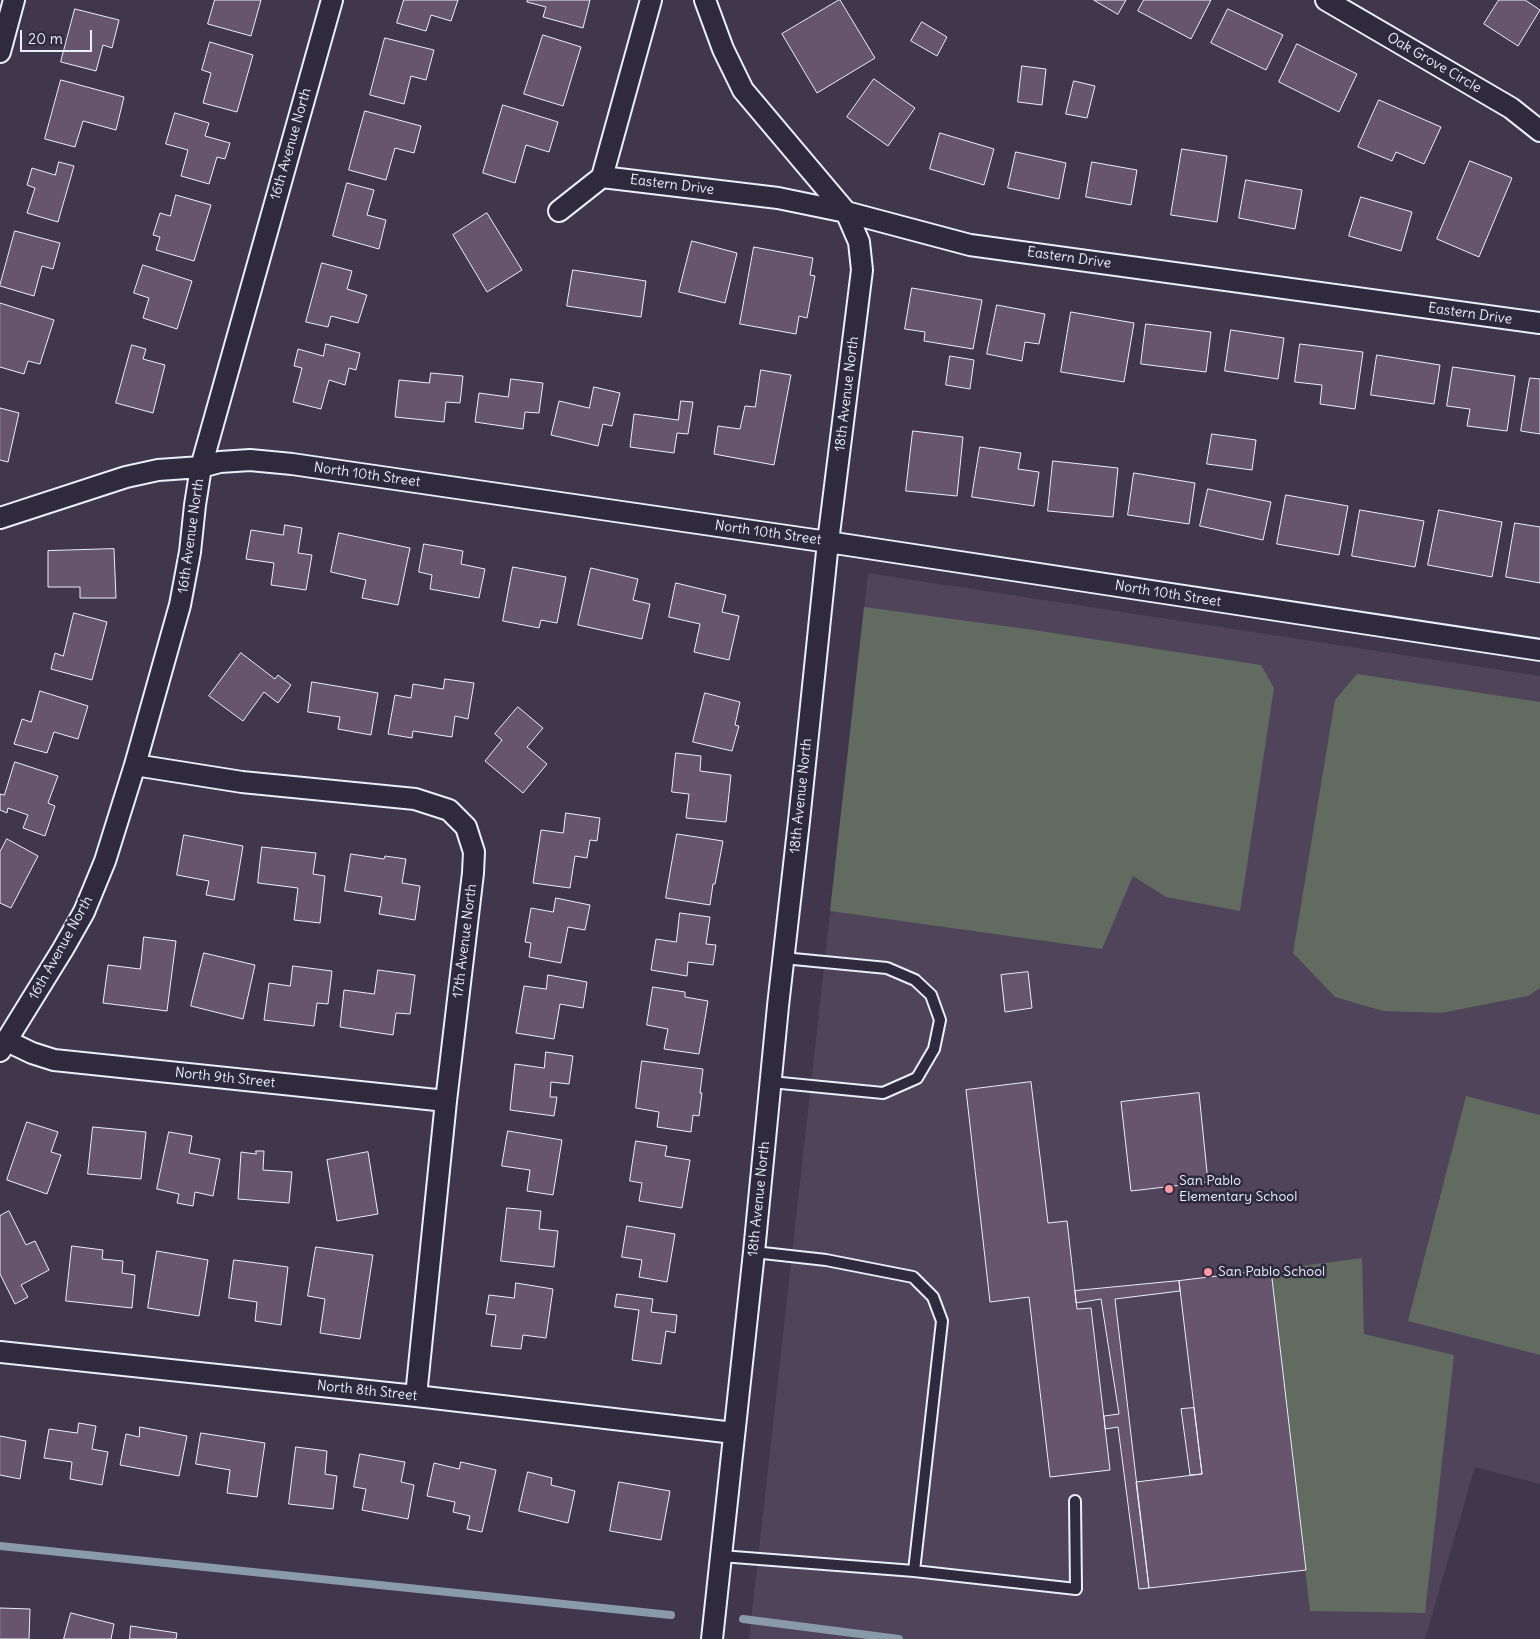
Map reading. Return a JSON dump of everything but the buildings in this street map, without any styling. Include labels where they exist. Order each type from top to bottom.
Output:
[{"type":"street","points":[[0,52],[14,0]]},
{"type":"street","name":"16th Avenue North","points":[[4,1046],[84,912],[105,861],[135,765],[180,605],[190,552],[201,467],[332,0]]},
{"type":"street","points":[[558,211],[602,177],[651,0]]},
{"type":"street","name":"18th Avenue North","points":[[705,0],[722,49],[743,90],[846,212],[858,242],[862,270],[828,542],[712,1639]]},
{"type":"street","name":"Oak Grove Circle","points":[[1326,0],[1511,108],[1540,131]]},
{"type":"street","name":"Eastern Drive","points":[[602,177],[778,198],[846,212],[970,245],[1540,323]]},
{"type":"street","name":"North 10th Street","points":[[0,518],[126,477],[158,470],[201,467],[220,462],[250,460],[292,464],[828,542],[1540,650]]},
{"type":"street","name":"17th Avenue North","points":[[135,765],[242,782],[415,800],[449,810],[466,827],[474,852],[473,873],[446,1101],[416,1396]]},
{"type":"street","name":"North 9th Street","points":[[4,1046],[54,1060],[446,1101]]},
{"type":"street","name":"North 8th Street","points":[[0,1352],[416,1396],[734,1433]]},
{"type":"lane","points":[[770,1082],[883,1093],[917,1078],[934,1049],[940,1020],[931,995],[915,980],[887,968],[783,958]]},
{"type":"lane","points":[[754,1252],[826,1260],[914,1277],[933,1297],[942,1321],[914,1571]]},
{"type":"lane","points":[[721,1556],[914,1571],[1076,1589],[1075,1501]]},
{"type":"shaded area","name":"San Pablo Elementary School","points":[[868,573],[1540,676],[1540,1484],[1475,1467],[1425,1639],[749,1639]]},
{"type":"green space","points":[[864,607],[1034,630],[1261,665],[1274,688],[1240,911],[1166,897],[1133,876],[1102,949],[830,911]]},
{"type":"green space","points":[[1357,674],[1540,702],[1540,988],[1528,996],[1441,1013],[1383,1011],[1335,997],[1293,953],[1335,700]]},
{"type":"green space","points":[[1466,1096],[1540,1115],[1540,1355],[1408,1321]]},
{"type":"green space","points":[[1362,1258],[1364,1334],[1454,1355],[1425,1613],[1310,1611],[1271,1270]]},
{"type":"waterway","points":[[0,1546],[671,1615]]},
{"type":"waterway","points":[[743,1619],[899,1639]]},
{"type":"place","name":"San Pablo Elementary School","points":[[1169,1189]]},
{"type":"place","name":"San Pablo School","points":[[1208,1272]]}]
